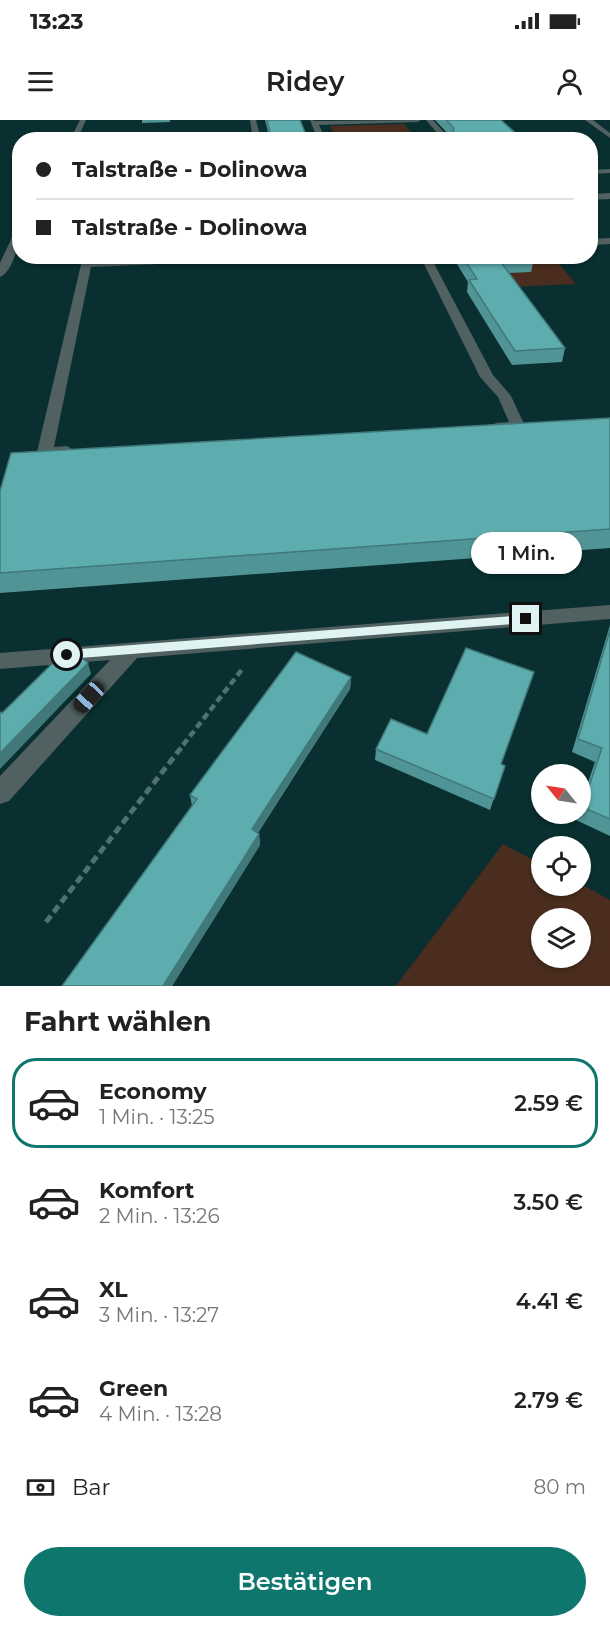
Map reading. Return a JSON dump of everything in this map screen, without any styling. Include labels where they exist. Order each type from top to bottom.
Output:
[{"type":"street","points":[[314,122],[418,120]]},
{"type":"street","points":[[429,120],[440,132]]},
{"type":"street","points":[[588,120],[610,138]]},
{"type":"street","points":[[600,140],[610,138]]},
{"type":"street","points":[[0,274],[12,248]]},
{"type":"street","points":[[80,450],[45,452],[86,264]]},
{"type":"street","points":[[428,264],[487,377],[504,396],[518,426],[483,428]]},
{"type":"street","points":[[0,661],[610,612]]},
{"type":"street","points":[[0,793],[133,649]]},
{"type":"path","points":[[46,922],[263,641]]},
{"type":"shaded area","points":[[404,124],[411,132],[333,132],[330,126]]},
{"type":"shaded area","points":[[491,264],[559,264],[576,284],[508,287]]},
{"type":"shaded area","points":[[503,844],[531,859],[531,896],[591,896],[591,890],[610,900],[610,986],[396,986]]},
{"type":"building","points":[[267,120],[300,120],[305,132],[270,132]]},
{"type":"building","points":[[446,120],[501,120],[514,132],[453,132],[454,128]]},
{"type":"building","points":[[467,264],[502,264],[565,348],[515,351],[469,280],[477,279]]},
{"type":"building","points":[[610,418],[610,529],[0,573],[0,491],[11,453]]},
{"type":"building","points":[[610,630],[610,819],[591,811],[591,780],[602,748],[578,739]]},
{"type":"building","points":[[466,648],[534,672],[501,764],[505,766],[494,799],[376,749],[391,719],[427,734]]},
{"type":"building","points":[[296,652],[351,677],[252,829],[259,834],[163,986],[62,986],[197,799],[190,795]]},
{"type":"building","points":[[78,654],[88,663],[0,753],[0,712],[2,713],[61,655]]},
{"type":"route","points":[[67,655],[526,619]]}]
